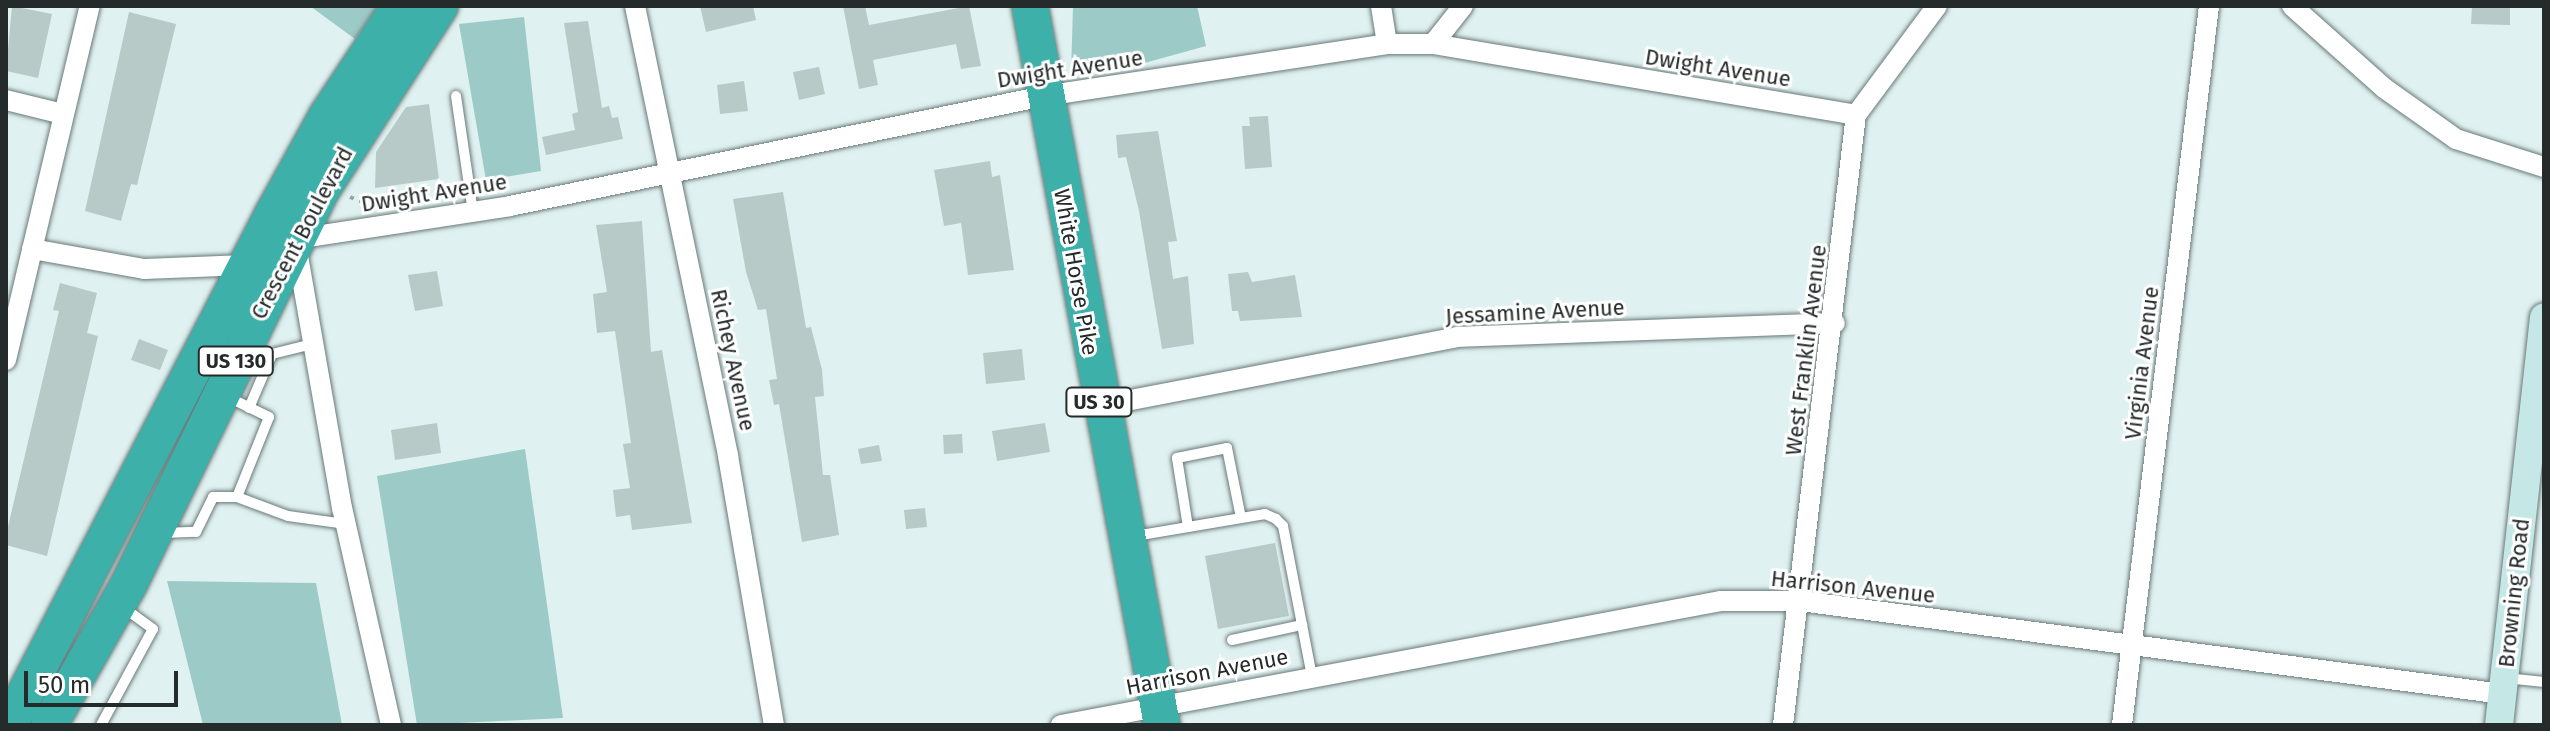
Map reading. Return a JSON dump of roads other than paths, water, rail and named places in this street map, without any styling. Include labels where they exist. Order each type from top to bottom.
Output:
[{"type":"highway","name":"Crescent Boulevard","points":[[9,725],[246,265],[327,116],[400,6]]},
{"type":"highway","name":"Crescent Boulevard","points":[[49,725],[153,534],[235,401],[295,239],[368,112],[440,6]]},
{"type":"highway","name":"White Horse Pike","points":[[1030,6],[1100,406],[1160,716]]},
{"type":"street","points":[[6,360],[90,6]]},
{"type":"street","name":"Richey Avenue","points":[[635,6],[728,456],[774,725]]},
{"type":"street","points":[[1381,6],[1387,44]]},
{"type":"street","points":[[1433,44],[1463,6]]},
{"type":"street","points":[[1856,115],[1937,6]]},
{"type":"street","name":"Virginia Avenue","points":[[2122,725],[2209,6]]},
{"type":"street","points":[[2292,6],[2384,88],[2456,139],[2544,167]]},
{"type":"street","name":"Dwight Avenue","points":[[295,239],[473,212],[1044,96],[1387,44],[1433,44],[1856,115]]},
{"type":"street","points":[[6,100],[63,114]]},
{"type":"street","name":"West Franklin Avenue","points":[[1783,725],[1835,323],[1856,115]]},
{"type":"street","points":[[295,239],[346,524],[391,725]]},
{"type":"street","points":[[32,249],[144,269],[246,265]]},
{"type":"street","name":"Browning Road","points":[[2499,725],[2544,317]]},
{"type":"street","name":"Jessamine Avenue","points":[[1100,406],[1457,337],[1835,323]]},
{"type":"street","name":"Harrison Avenue","points":[[1061,725],[1160,716],[1312,677],[1659,608],[1800,601],[2132,646],[2504,686]]},
{"type":"lane","points":[[456,96],[473,212]]},
{"type":"lane","points":[[237,497],[269,417],[235,401],[272,354],[312,344]]},
{"type":"lane","points":[[1188,527],[1177,458],[1227,448],[1241,518]]},
{"type":"lane","points":[[153,534],[196,532],[213,497],[237,497],[288,516],[346,524]]},
{"type":"lane","points":[[1125,537],[1265,514],[1283,526],[1312,677]]},
{"type":"lane","points":[[101,725],[153,629],[118,603]]},
{"type":"lane","points":[[1232,640],[1302,625]]},
{"type":"lane","points":[[2504,686],[2544,682]]}]
